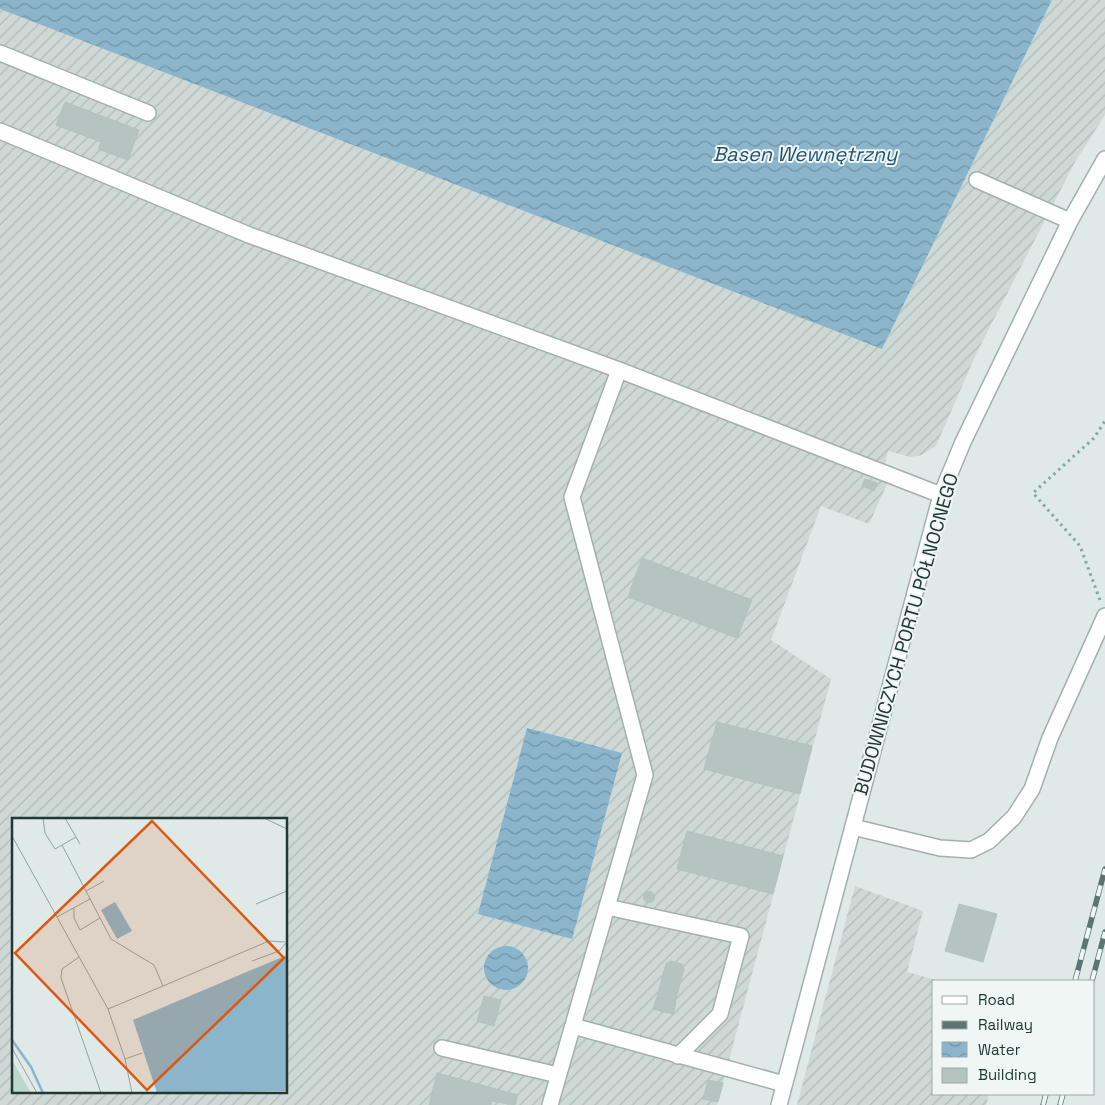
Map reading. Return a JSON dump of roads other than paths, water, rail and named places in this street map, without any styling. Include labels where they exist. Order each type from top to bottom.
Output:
[{"type":"street","points":[[0,53],[148,113]]},
{"type":"street","points":[[0,131],[249,235],[619,370],[941,495]]},
{"type":"street","name":"BUDOWNICZYCH PORTU PÓŁNOCNEGO","points":[[779,1105],[941,495],[963,442],[1070,221],[1105,159]]},
{"type":"street","points":[[977,180],[1070,221]]},
{"type":"street","points":[[550,1105],[645,775],[572,496],[619,370]]},
{"type":"street","points":[[853,827],[940,848],[971,850],[989,841],[1014,817],[1032,790],[1050,738],[1103,610]]},
{"type":"street","points":[[607,907],[741,936],[720,1014],[678,1056]]},
{"type":"street","points":[[573,1026],[784,1084]]},
{"type":"street","points":[[442,1048],[558,1075]]},
{"type":"water","name":"Basen Wewnętrzny","points":[[0,0],[1052,0],[882,349],[0,9]]},
{"type":"water","points":[[527,728],[622,753],[572,939],[478,914]]},
{"type":"water","points":[[510,946],[522,952],[527,959],[527,977],[522,984],[515,989],[502,990],[494,987],[487,980],[484,964],[487,956],[494,949]]},
{"type":"railway","points":[[1075,980],[1105,869]]},
{"type":"railway","points":[[1092,980],[1105,932]]},
{"type":"railway","points":[[1043,1105],[1046,1095]]},
{"type":"railway","points":[[1060,1105],[1063,1095]]}]
